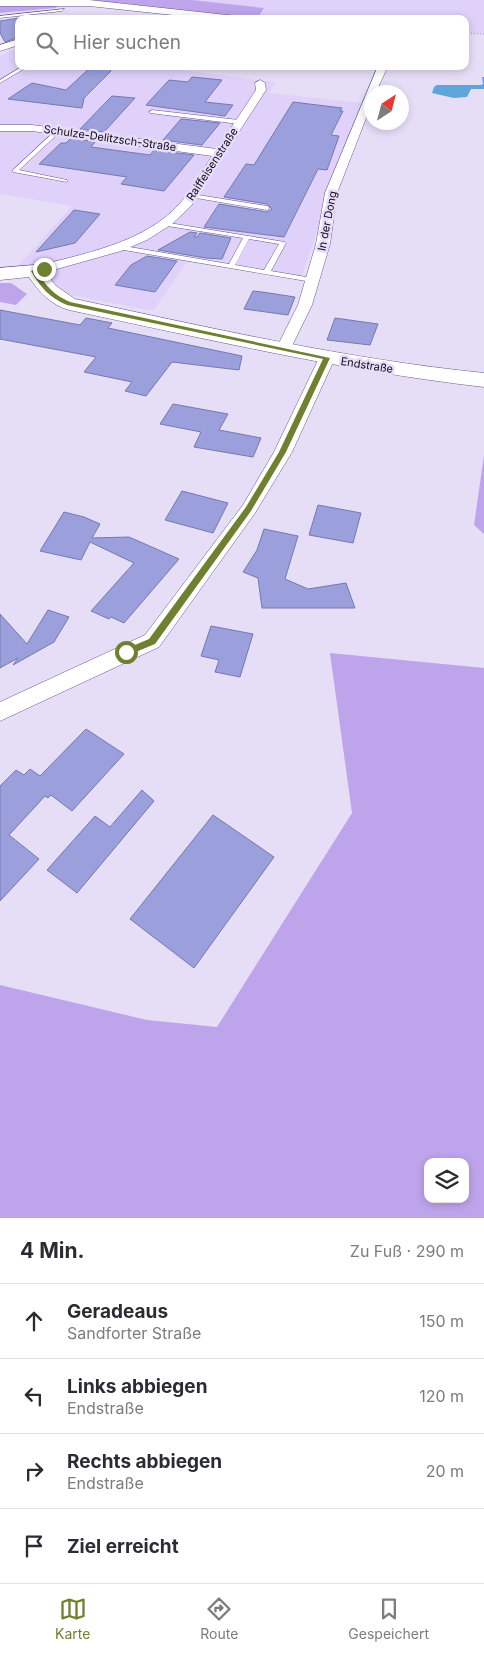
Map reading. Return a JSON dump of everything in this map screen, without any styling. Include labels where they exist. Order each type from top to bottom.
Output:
[{"type":"street","points":[[0,3],[114,5],[201,15]]},
{"type":"street","points":[[56,15],[70,3]]},
{"type":"street","points":[[0,48],[15,43]]},
{"type":"street","name":"In der Dong","points":[[284,349],[305,305],[323,244],[331,193],[364,106],[381,70]]},
{"type":"street","name":"Raiffeisenstraße","points":[[34,271],[78,260],[118,247],[163,224],[187,203],[192,196],[261,90],[260,83]]},
{"type":"street","name":"Schulze-Delitzsch-Straße","points":[[0,128],[32,128],[219,153]]},
{"type":"street","points":[[0,274],[34,271]]},
{"type":"street","name":"Endstraße","points":[[34,271],[45,289],[56,298],[69,304],[327,358],[450,377],[484,380]]},
{"type":"street","points":[[0,712],[152,641],[249,509],[283,452],[327,358]]},
{"type":"lane","points":[[18,15],[62,10]]},
{"type":"lane","points":[[0,17],[15,15]]},
{"type":"lane","points":[[0,82],[20,70]]},
{"type":"lane","points":[[152,112],[239,122]]},
{"type":"lane","points":[[58,131],[15,171],[65,181]]},
{"type":"lane","points":[[192,196],[267,208]]},
{"type":"lane","points":[[163,224],[283,243],[266,273]]},
{"type":"lane","points":[[231,267],[247,237]]},
{"type":"lane","points":[[118,247],[312,280]]},
{"type":"path","points":[[469,33],[484,34]]},
{"type":"shaded area","points":[[0,0],[484,0],[484,34],[469,33],[469,15],[209,15],[115,5]]},
{"type":"shaded area","points":[[0,0],[192,0],[264,8],[260,15],[222,15],[119,3]]},
{"type":"shaded area","points":[[0,4],[61,4],[55,8],[0,13]]},
{"type":"shaded area","points":[[9,50],[15,51],[15,70],[180,70],[276,82],[269,93],[361,103],[301,279],[187,262],[153,311],[67,294],[53,287],[44,269],[18,266],[72,206],[0,194],[0,57]]},
{"type":"shaded area","points":[[0,283],[11,283],[27,294],[16,305],[0,302]]},
{"type":"shaded area","points":[[484,455],[484,534],[474,525]]},
{"type":"shaded area","points":[[330,653],[484,668],[484,1218],[0,1218],[0,985],[147,1020],[217,1027],[352,813]]},
{"type":"water","points":[[482,77],[484,77],[484,89],[471,89],[467,97],[454,98],[432,93],[437,85],[481,85],[483,84]]},
{"type":"building","points":[[15,19],[15,38],[5,42],[0,33],[0,21]]},
{"type":"building","points":[[88,70],[111,71],[84,98],[82,108],[8,99],[32,83],[66,90]]},
{"type":"building","points":[[192,77],[222,80],[205,102],[233,105],[225,116],[146,105],[169,80],[188,82]]},
{"type":"building","points":[[112,96],[135,98],[104,132],[80,129]]},
{"type":"building","points":[[293,102],[342,108],[340,111],[343,111],[331,135],[339,136],[327,170],[318,169],[284,237],[204,227],[219,204],[267,212],[272,209],[267,204],[224,197],[246,164],[254,165]]},
{"type":"building","points":[[181,119],[220,123],[202,145],[163,140]]},
{"type":"building","points":[[71,138],[95,142],[91,147],[150,155],[154,150],[194,155],[164,191],[121,184],[127,177],[39,164],[61,143],[66,143]]},
{"type":"building","points":[[74,210],[100,214],[75,243],[36,252]]},
{"type":"building","points":[[190,232],[197,233],[194,237],[197,237],[200,233],[231,238],[222,259],[158,250]]},
{"type":"building","points":[[147,256],[177,261],[155,292],[115,285],[131,265]]},
{"type":"building","points":[[253,291],[295,297],[288,315],[244,309]]},
{"type":"building","points":[[0,310],[80,325],[86,318],[112,323],[108,328],[242,356],[239,370],[172,362],[146,396],[125,391],[132,382],[84,372],[96,357],[0,339]]},
{"type":"building","points":[[335,318],[378,324],[370,345],[327,340]]},
{"type":"building","points":[[173,404],[228,414],[219,430],[261,438],[253,457],[194,447],[201,432],[160,424]]},
{"type":"building","points":[[182,491],[228,503],[213,533],[165,520]]},
{"type":"building","points":[[318,505],[361,513],[353,543],[309,535]]},
{"type":"building","points":[[64,512],[84,517],[100,524],[92,538],[129,537],[179,559],[124,623],[91,611],[134,563],[90,542],[81,560],[40,551]]},
{"type":"building","points":[[264,529],[298,536],[285,579],[308,589],[346,583],[355,608],[262,608],[258,578],[243,572],[257,550]]},
{"type":"building","points":[[48,610],[69,617],[54,642],[13,665],[18,658],[0,668],[0,614],[27,644]]},
{"type":"building","points":[[211,626],[253,634],[240,677],[215,672],[219,660],[201,656]]},
{"type":"building","points":[[86,729],[124,754],[72,811],[51,795],[48,798],[45,796],[9,835],[39,859],[0,901],[0,786],[16,770],[24,775],[30,769],[40,776]]},
{"type":"building","points":[[142,790],[154,801],[77,893],[47,870],[95,816],[110,827]]},
{"type":"building","points":[[213,815],[274,857],[194,968],[130,919]]},
{"type":"route","points":[[44,269],[34,271],[45,289],[56,298],[69,304],[327,358],[283,452],[249,509],[152,641],[126,652]]}]
